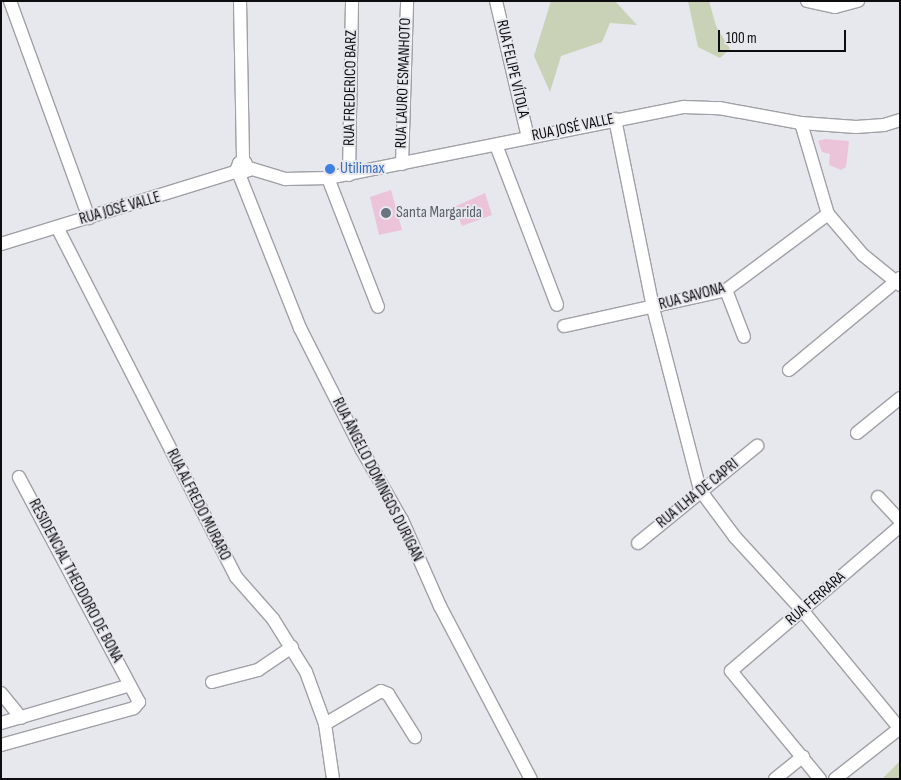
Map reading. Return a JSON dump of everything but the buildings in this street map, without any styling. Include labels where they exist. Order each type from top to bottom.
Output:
[{"type":"street","points":[[10,1],[89,218]]},
{"type":"street","name":"RUA ÂNGELO DOMINGOS DURIGAN","points":[[240,1],[243,168],[300,328],[362,450],[402,520],[440,606],[531,779]]},
{"type":"street","name":"RUA FREDERICO BARZ","points":[[349,175],[352,1]]},
{"type":"street","name":"RUA LAURO ESMANHOTO","points":[[402,164],[407,1]]},
{"type":"street","name":"RUA FELIPE VÍTOLA","points":[[496,1],[528,138]]},
{"type":"street","points":[[807,1],[835,7],[858,1]]},
{"type":"street","name":"RUA JOSÉ VALLE","points":[[1,244],[89,218],[243,168],[284,180],[328,178],[614,119],[684,107],[710,108],[802,123],[856,127],[884,125],[900,120]]},
{"type":"street","points":[[614,119],[653,308],[700,490],[736,537],[802,610],[900,728],[835,779]]},
{"type":"street","points":[[789,370],[898,281],[863,255],[828,214],[802,123]]},
{"type":"street","points":[[496,144],[557,305]]},
{"type":"street","points":[[328,178],[378,307]]},
{"type":"street","name":"RUA SAVONA","points":[[564,326],[653,308],[726,290],[828,214]]},
{"type":"street","name":"RUA ALFREDO MURARO","points":[[57,228],[227,561],[236,577],[292,647],[314,688],[325,724],[333,779]]},
{"type":"street","points":[[726,290],[744,337]]},
{"type":"street","points":[[857,433],[900,398]]},
{"type":"street","name":"RUA ILHA DE CAPRI","points":[[638,543],[700,490],[758,446]]},
{"type":"street","name":"RESIDENCIAL THEODORO DE BONA","points":[[1,745],[134,708],[139,702],[19,477]]},
{"type":"street","points":[[878,497],[900,521]]},
{"type":"street","name":"RUA FERRARA","points":[[803,756],[731,671],[900,526]]},
{"type":"street","points":[[212,682],[258,670],[292,647]]},
{"type":"street","name":"RESIDENCIAL THEODORO DE BONA","points":[[1,723],[130,685]]},
{"type":"street","points":[[325,724],[381,691],[388,694],[415,737]]},
{"type":"street","points":[[1,693],[21,718]]},
{"type":"street","points":[[775,779],[803,756],[820,779]]},
{"type":"green space","points":[[551,1],[615,1],[637,25],[610,23],[602,42],[561,56],[550,92],[534,56]]},
{"type":"green space","points":[[688,1],[709,1],[716,26],[730,49],[720,58],[698,47]]},
{"type":"green space","points":[[900,761],[900,779],[882,779]]},
{"type":"place","name":"Utilimax","points":[[330,169]]},
{"type":"place","name":"Santa Margarida","points":[[386,213]]}]
